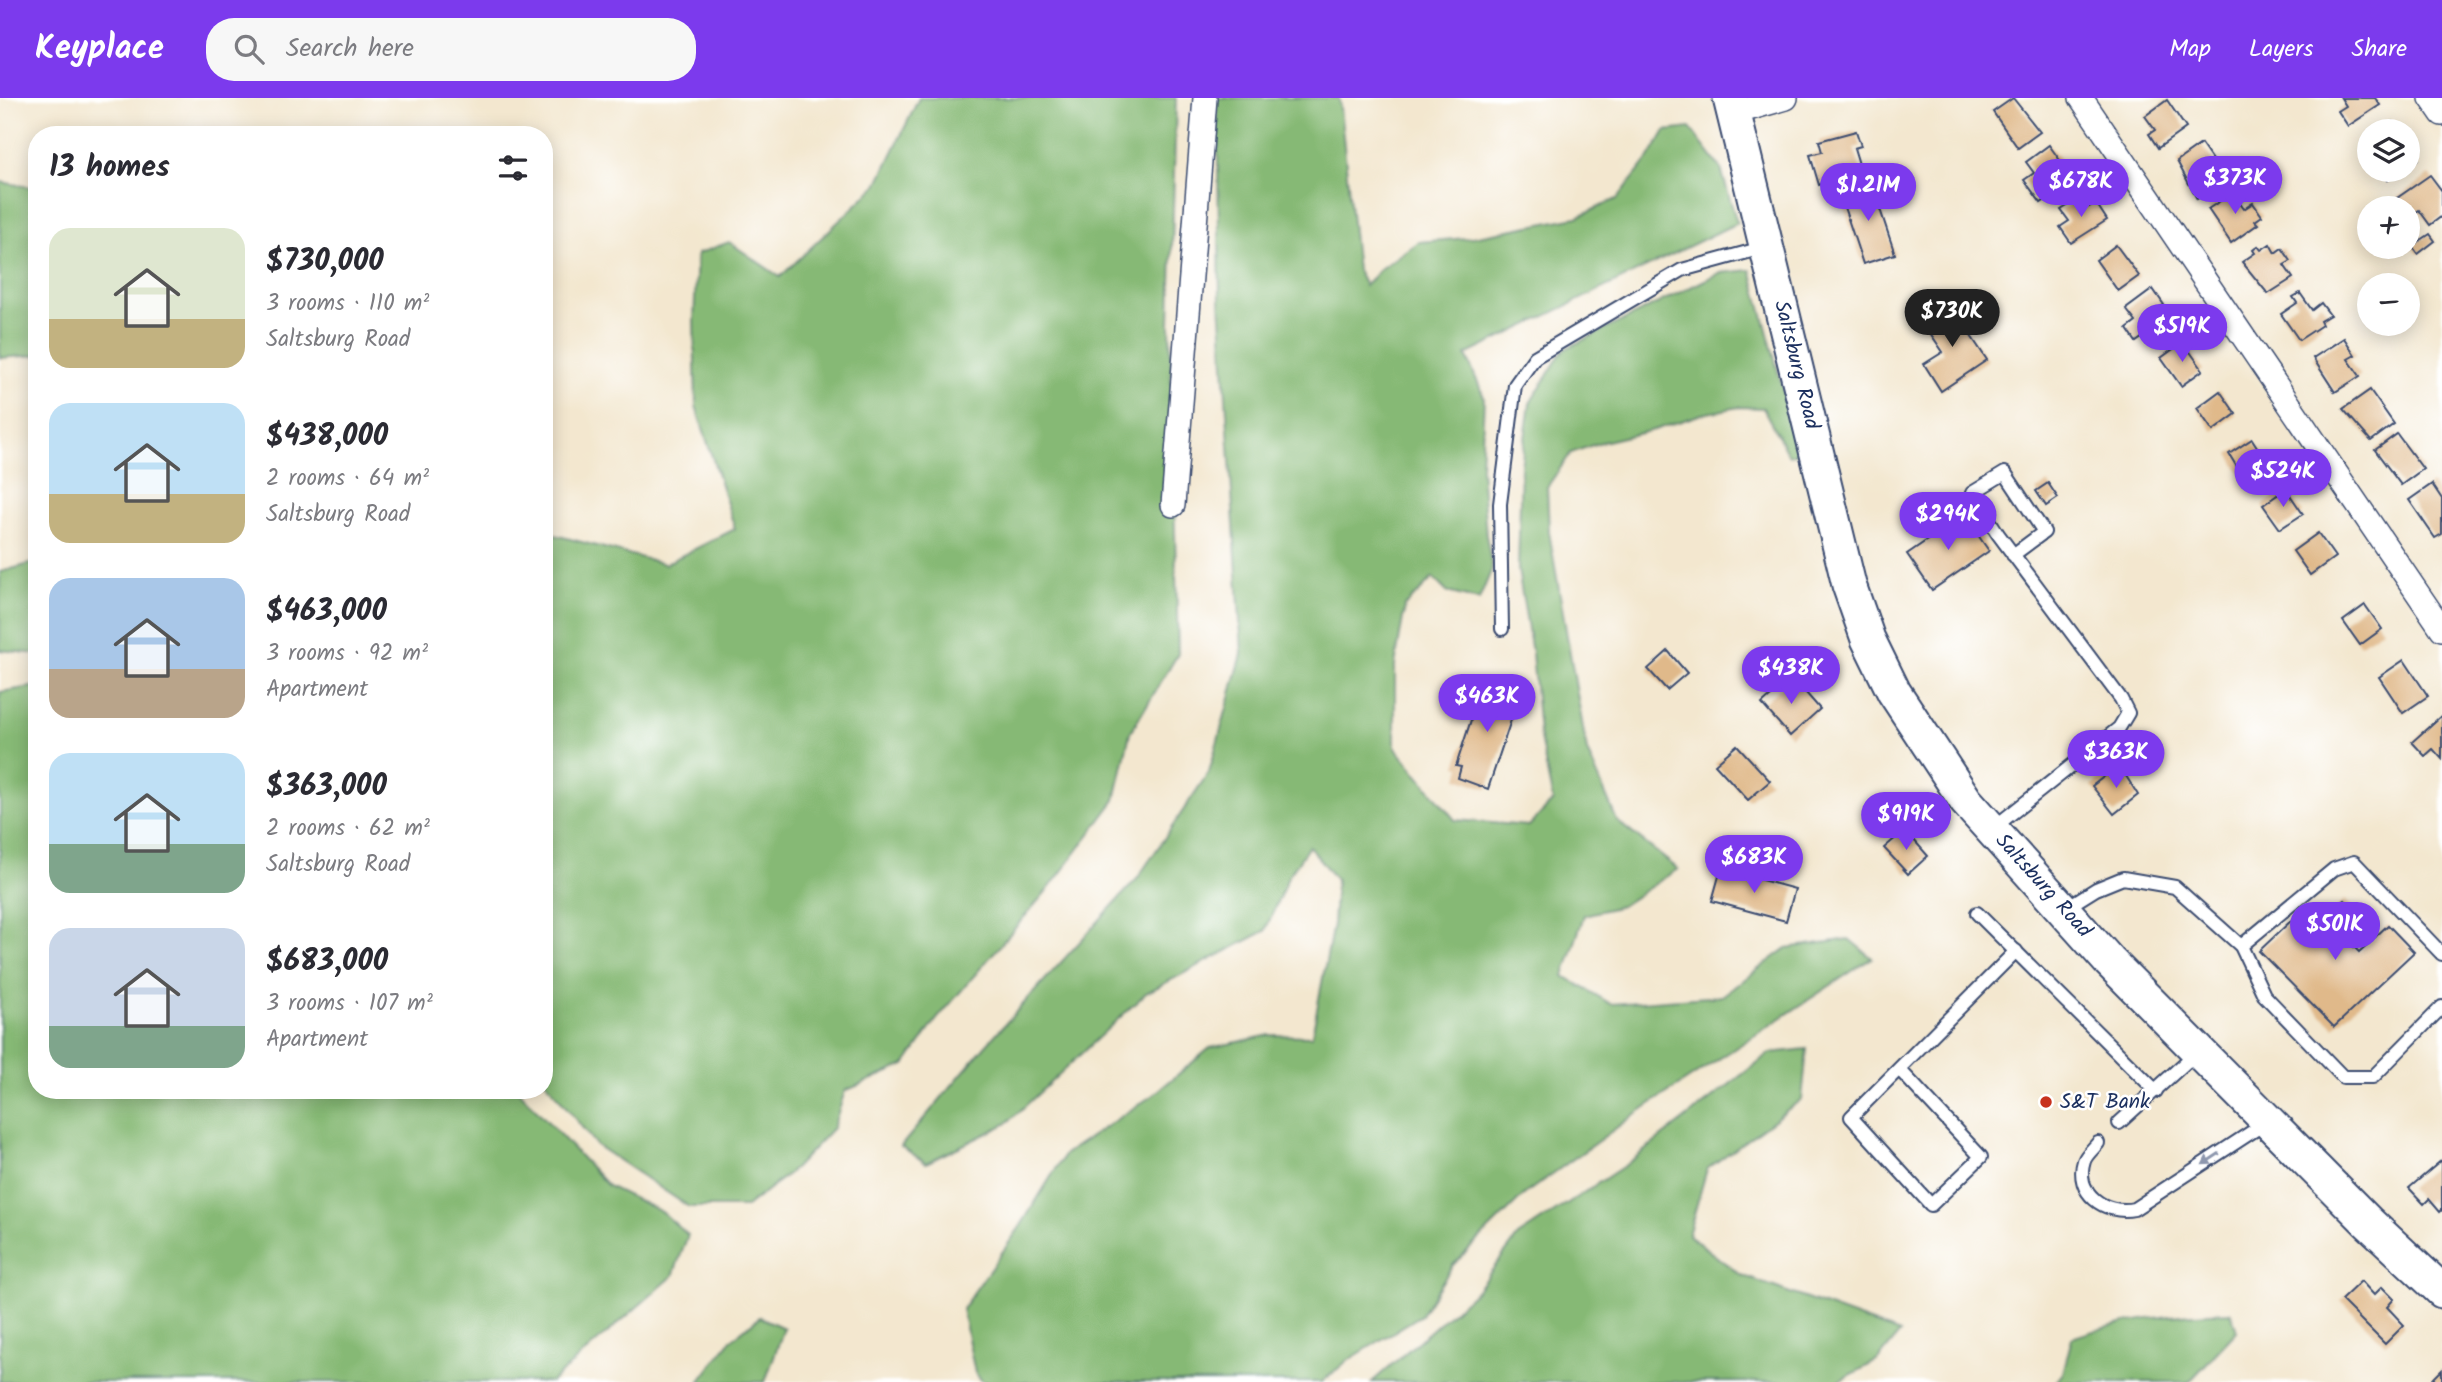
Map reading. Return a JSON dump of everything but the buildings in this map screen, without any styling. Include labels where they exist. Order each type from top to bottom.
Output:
[{"type":"main road","name":"Saltsburg Road","points":[[1732,105],[1849,585],[1868,639],[1894,692],[1927,746],[1966,801],[2064,909],[2198,1052],[2442,1291]]},
{"type":"street","points":[[1173,505],[1205,98]]},
{"type":"street","points":[[1732,105],[1786,98]]},
{"type":"street","points":[[2081,98],[2442,629]]},
{"type":"street","points":[[2431,98],[2442,114]]},
{"type":"lane","points":[[1502,629],[1500,505],[1515,385],[1525,370],[1535,357],[1682,270],[1767,247]]},
{"type":"lane","points":[[1992,829],[2119,728],[2128,713],[2013,555],[1972,493],[2005,473],[2044,532],[2013,555]]},
{"type":"lane","points":[[2241,946],[2334,869],[2354,862],[2442,954]]},
{"type":"lane","points":[[2064,909],[2096,889],[2123,878],[2175,887],[2241,946],[2264,995],[2343,1076],[2373,1077],[2442,1007]]},
{"type":"lane","points":[[1977,913],[2155,1091]]},
{"type":"lane","points":[[1899,1069],[1981,1157],[1931,1205],[1852,1117],[1899,1069],[2016,951]]},
{"type":"lane","points":[[2119,1123],[2198,1052]]},
{"type":"lane","points":[[2098,1143],[2084,1160],[2083,1174],[2088,1193],[2101,1206],[2121,1212],[2134,1209],[2268,1122]]},
{"type":"green space","points":[[919,98],[1176,98],[1170,325],[1178,654],[1130,733],[1115,800],[1051,886],[937,1019],[905,1065],[845,1091],[833,1128],[794,1169],[746,1207],[689,1207],[596,1145],[553,1090],[553,534],[665,564],[735,529],[696,406],[694,321],[697,254],[729,242],[780,277],[877,185]]},
{"type":"green space","points":[[1217,98],[1339,98],[1357,270],[1365,286],[1380,269],[1418,242],[1467,238],[1577,217],[1617,199],[1649,158],[1665,131],[1690,128],[1721,169],[1737,223],[1466,355],[1484,397],[1481,468],[1486,535],[1492,569],[1479,600],[1447,592],[1433,578],[1405,606],[1395,665],[1395,747],[1455,820],[1529,826],[1553,801],[1539,733],[1532,653],[1518,570],[1521,466],[1530,403],[1563,350],[1719,273],[1751,270],[1800,453],[1789,456],[1763,408],[1739,407],[1702,414],[1571,453],[1547,487],[1549,532],[1587,751],[1617,821],[1678,869],[1621,906],[1584,915],[1564,976],[1611,1004],[1722,996],[1787,948],[1849,939],[1872,958],[1637,1113],[1526,1193],[1453,1265],[1421,1315],[1347,1361],[1322,1382],[983,1382],[975,1373],[962,1309],[1020,1227],[1065,1154],[1153,1095],[1210,1048],[1270,1035],[1312,1036],[1333,924],[1336,880],[1309,846],[1288,877],[1265,931],[1146,993],[1006,1124],[926,1163],[901,1146],[985,1046],[1137,879],[1209,772],[1242,654],[1220,301]]},
{"type":"green space","points":[[0,182],[28,187],[28,356],[0,358]]},
{"type":"green space","points":[[28,564],[28,653],[0,650],[0,572]]},
{"type":"green space","points":[[28,687],[28,1099],[526,1099],[608,1186],[662,1212],[688,1235],[673,1276],[551,1382],[0,1382],[0,692]]},
{"type":"green space","points":[[1807,1049],[1802,1099],[1707,1169],[1688,1235],[1741,1275],[1900,1333],[1877,1361],[1837,1382],[1372,1382],[1476,1291],[1518,1236],[1627,1164],[1770,1053]]},
{"type":"green space","points":[[2231,1312],[2237,1331],[2189,1382],[2056,1382],[2063,1373],[2072,1338],[2111,1326],[2150,1319]]},
{"type":"green space","points":[[760,1317],[784,1328],[765,1382],[699,1382],[731,1340]]},
{"type":"place","name":"S&T Bank","points":[[2046,1102]]}]
